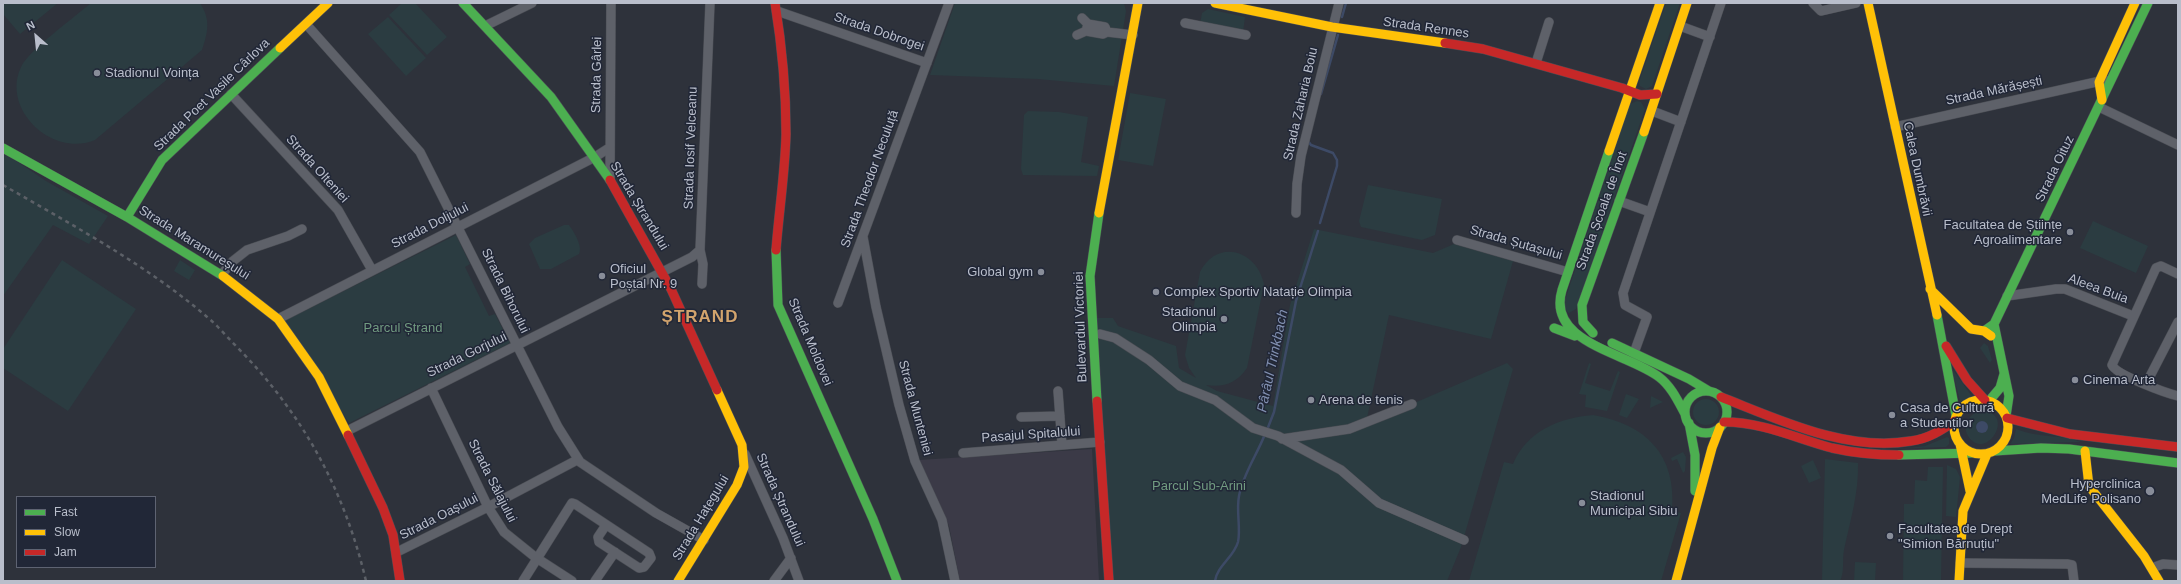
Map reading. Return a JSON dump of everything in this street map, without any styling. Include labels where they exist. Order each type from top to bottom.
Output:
[{"type":"street","name":"Strada Poet Vasile Cârlova","points":[[127,216],[162,160],[230,94],[328,3]]},
{"type":"street","name":"Strada Ștrandului","points":[[463,3],[552,97],[595,157],[663,271],[738,434],[791,558],[799,581]]},
{"type":"street","points":[[485,26],[532,3]]},
{"type":"street","name":"Strada Gârlei","points":[[610,181],[611,3]]},
{"type":"street","name":"Strada Iosif Velceanu","points":[[702,284],[703,264],[700,250],[710,3]]},
{"type":"street","name":"Strada Theodor Neculuță","points":[[838,303],[949,3]]},
{"type":"street","name":"Bulevardul Victoriei","points":[[1109,581],[1090,305],[1091,266],[1138,3]]},
{"type":"street","name":"Strada Rennes","points":[[1215,3],[1332,27],[1483,49],[1631,91]]},
{"type":"street","name":"Strada Zaharia Boiu","points":[[1296,213],[1297,184],[1301,156],[1339,3]]},
{"type":"street","name":"Strada Școala de Înot","points":[[1592,338],[1563,320],[1559,301],[1660,3]]},
{"type":"street","name":"Strada Școala de Înot","points":[[1592,338],[1583,322],[1581,311],[1652,112],[1687,3]]},
{"type":"street","points":[[1634,352],[1647,317],[1625,305],[1622,297],[1721,3]]},
{"type":"street","points":[[1813,3],[1821,11],[1856,3]]},
{"type":"street","name":"Calea Dumbrăvii","points":[[1868,3],[1942,340],[1955,419]]},
{"type":"street","points":[[2135,3],[2099,82],[2100,103],[2178,145]]},
{"type":"street","name":"Strada Oituz","points":[[1994,324],[2148,3]]},
{"type":"street","name":"Strada Dobrogei","points":[[776,7],[927,63]]},
{"type":"street","name":"Strada Moldovei","points":[[776,7],[784,64],[786,97],[785,154],[776,273],[778,305],[873,518],[897,581]]},
{"type":"street","points":[[1536,64],[1549,22]]},
{"type":"street","points":[[1185,23],[1246,35]]},
{"type":"street","name":"Strada Bihorului","points":[[306,24],[420,152],[558,426],[577,460],[656,513],[704,540]]},
{"type":"street","points":[[1077,35],[1085,25],[1103,34],[1107,32],[1133,36]]},
{"type":"street","points":[[1680,26],[1710,37]]},
{"type":"street","name":"Strada Mărășești","points":[[1895,127],[2112,78]]},
{"type":"street","points":[[1631,91],[1644,96],[1657,94]]},
{"type":"street","name":"Strada Olteniei","points":[[230,94],[338,210],[372,270]]},
{"type":"street","points":[[1652,112],[1681,122]]},
{"type":"street","name":"Strada Maramureșului","points":[[3,148],[127,216],[222,274],[278,319],[319,378],[347,431],[383,508],[397,552],[400,581]]},
{"type":"street","points":[[595,157],[609,148]]},
{"type":"street","name":"Strada Doljului","points":[[278,319],[595,157]]},
{"type":"street","points":[[1619,202],[1650,212]]},
{"type":"street","points":[[222,274],[233,261],[247,250],[288,236],[302,229]]},
{"type":"street","name":"Strada Munteniei","points":[[863,237],[876,307],[899,405],[915,461],[942,520],[955,581]]},
{"type":"street","name":"Strada Șutașului","points":[[1456,240],[1568,272]]},
{"type":"street","points":[[663,271],[700,250]]},
{"type":"street","name":"Aleea Buia","points":[[2146,384],[2116,370],[2112,365],[2156,268],[2161,266],[2178,274]]},
{"type":"street","name":"Strada Gorjului","points":[[347,431],[663,271]]},
{"type":"street","points":[[1930,289],[1971,329],[1984,331],[1998,343]]},
{"type":"street","name":"Aleea Buia","points":[[2007,296],[2065,289],[2133,316]]},
{"type":"street","points":[[2178,322],[2146,384],[2178,396]]},
{"type":"street","points":[[1959,581],[1961,522],[1970,492],[1991,452],[2006,439],[2008,429],[2007,417],[2009,402],[1994,324],[1984,331]]},
{"type":"street","points":[[1554,328],[1592,338],[1634,352],[1689,379],[1721,397],[1821,433],[1868,442],[1894,442],[1921,439],[1938,433],[1955,419],[1966,405],[1975,401],[1987,401],[1998,405],[2007,417],[2039,428],[2178,447]]},
{"type":"street","points":[[1100,334],[1115,338],[1149,360],[1180,386],[1215,400],[1230,410],[1241,421],[1280,437],[1341,470],[1379,503],[1464,540]]},
{"type":"street","points":[[1592,338],[1659,377],[1674,394],[1685,414],[1689,423],[1695,455],[1696,472],[1692,522]]},
{"type":"street","name":"Calea Dumbrăvii","points":[[1942,340],[1967,380],[1987,401]]},
{"type":"street","points":[[1987,401],[2000,388],[2004,372]]},
{"type":"street","name":"Strada Sălajului","points":[[431,388],[488,507],[504,532],[538,559],[572,581]]},
{"type":"street","points":[[1058,391],[1062,445]]},
{"type":"street","points":[[1685,414],[1686,405],[1692,397],[1699,392],[1708,391]]},
{"type":"street","points":[[1676,581],[1712,448],[1727,409],[1721,397]]},
{"type":"street","points":[[1280,437],[1349,429],[1412,404]]},
{"type":"street","points":[[1020,417],[1060,416]]},
{"type":"street","points":[[1955,419],[1955,435],[1960,444],[1967,470],[1970,492]]},
{"type":"street","points":[[1689,423],[1696,430],[1706,433],[1722,424],[1754,424],[1821,445],[1858,453],[1886,455],[1972,453],[2041,448],[2085,451],[2178,463]]},
{"type":"street","points":[[2113,439],[2094,442],[2088,446],[2085,451],[2087,481],[2089,486],[2152,568],[2159,581]]},
{"type":"street","name":"Pasajul Spitalului","points":[[963,453],[1100,442]]},
{"type":"street","points":[[1960,444],[1972,453]]},
{"type":"street","name":"Strada Ștrandului","points":[[744,467],[745,453]]},
{"type":"street","name":"Strada Oașului","points":[[397,552],[488,507],[577,460]]},
{"type":"street","name":"Strada Hațegului","points":[[678,581],[738,485],[744,467]]},
{"type":"street","points":[[523,581],[572,503],[606,524],[649,553],[651,558],[644,567],[639,568],[598,540],[606,524]]},
{"type":"street","points":[[595,581],[615,552]]},
{"type":"street","name":"Strada Ștrandului","points":[[774,581],[791,558]]},
{"type":"street","points":[[1960,563],[2067,564],[2072,565],[2074,581]]},
{"type":"street","points":[[2152,568],[2163,564],[2178,565]]},
{"type":"shaded area","points":[[1092,449],[1099,581],[960,581],[949,526],[919,460]]},
{"type":"green space","points":[[3,3],[58,3],[20,34],[3,14]]},
{"type":"green space","name":"Stadionul Voința","points":[[91,3],[200,3],[206,15],[206,37],[202,50],[95,140],[79,144],[62,142],[47,136],[34,126],[24,113],[18,99],[17,83],[21,67],[25,60],[53,34]]},
{"type":"green space","points":[[402,3],[415,3],[447,37],[427,55],[389,15]]},
{"type":"green space","points":[[955,3],[1124,3],[1126,11],[1114,86],[1038,79],[930,75]]},
{"type":"green space","points":[[1666,3],[1680,3],[1652,86],[1646,89],[1640,86],[1639,82]]},
{"type":"green space","points":[[1208,9],[1245,17],[1243,32],[1200,24],[1202,13]]},
{"type":"green space","points":[[388,17],[426,58],[406,76],[368,34]]},
{"type":"green space","points":[[1130,93],[1166,99],[1153,166],[1118,160]]},
{"type":"green space","points":[[1637,101],[1641,102],[1645,109],[1576,309],[1569,313],[1562,309],[1630,104]]},
{"type":"green space","points":[[1028,111],[1059,112],[1088,117],[1081,162],[1099,166],[1097,176],[1023,175],[1021,169],[1024,115]]},
{"type":"green space","points":[[3,152],[46,181],[108,216],[89,244],[53,225],[3,296]]},
{"type":"green space","points":[[1368,185],[1442,199],[1435,235],[1422,240],[1361,227],[1359,221]]},
{"type":"green space","points":[[2093,221],[2148,246],[2136,273],[2080,248]]},
{"type":"green space","points":[[564,225],[569,225],[575,235],[580,247],[579,254],[551,269],[540,269],[529,244],[535,238]]},
{"type":"green space","name":"Parcul Sub-Arini","points":[[1314,229],[1433,253],[1454,244],[1513,261],[1491,339],[1389,315],[1367,418],[1412,404],[1507,363],[1513,369],[1461,547],[1447,581],[1109,581],[1091,318],[1113,318],[1118,326],[1176,346],[1179,368],[1196,378],[1189,368],[1185,355],[1200,272],[1207,261],[1216,255],[1226,252],[1236,252],[1245,256],[1260,272],[1264,284],[1247,368],[1234,381],[1218,386],[1206,385],[1217,391],[1273,406],[1290,305]]},
{"type":"green space","name":"Parcul Ștrand","points":[[456,235],[470,264],[465,267],[489,316],[495,314],[510,343],[349,423],[284,321]]},
{"type":"green space","points":[[62,260],[136,309],[68,411],[3,368],[3,349]]},
{"type":"green space","points":[[180,260],[195,270],[189,280],[174,271]]},
{"type":"green space","points":[[1984,343],[1988,346],[1992,360],[1990,363],[1980,348]]},
{"type":"green space","points":[[1589,363],[1591,364],[1585,383],[1610,391],[1618,371],[1620,372],[1607,411],[1585,407],[1586,395],[1579,394]]},
{"type":"green space","points":[[1951,367],[1973,398],[1961,404]]},
{"type":"green space","points":[[1626,394],[1639,399],[1627,418],[1619,415]]},
{"type":"green space","points":[[1651,396],[1663,402],[1650,408]]},
{"type":"green space","points":[[1706,399],[1715,403],[1719,412],[1715,421],[1706,425],[1697,421],[1693,412],[1697,403]]},
{"type":"green space","points":[[1979,411],[1991,413],[1997,418],[1998,426],[1995,434],[1990,440],[1983,444],[1975,443],[1966,432],[1966,424],[1975,413]],"holes":[[[1982,421],[1985,432],[1982,433],[1976,429],[1977,423]]]},
{"type":"green space","name":"Stadionul Municipal Sibiu","points":[[1593,415],[1612,419],[1643,435],[1654,445],[1663,458],[1669,474],[1672,491],[1672,511],[1681,513],[1661,581],[1469,581],[1504,462],[1513,464],[1527,443],[1546,428],[1568,419]]},
{"type":"green space","points":[[2016,429],[2032,434],[2065,438],[2081,442],[2010,444],[2014,438]]},
{"type":"green space","points":[[1947,437],[1949,438],[1949,444],[1946,447],[1896,449],[1925,446]]},
{"type":"green space","points":[[1683,452],[1686,457],[1685,471],[1683,473],[1677,459],[1672,461],[1671,458]]},
{"type":"green space","points":[[1825,459],[1858,463],[1856,496],[1844,550],[1840,581],[1822,581]]},
{"type":"green space","points":[[1813,460],[1821,478],[1809,483],[1801,466]]},
{"type":"green space","points":[[1947,465],[1956,469],[1960,477],[1956,517],[1946,516]]},
{"type":"green space","points":[[1928,467],[1943,467],[1941,581],[1903,581],[1904,504],[1914,504],[1915,480],[1927,481]]},
{"type":"green space","points":[[1855,562],[1876,563],[1875,581],[1854,581]]},
{"type":"water","points":[[1980,421],[1984,421],[1988,427],[1984,433],[1980,433],[1976,429],[1976,425]]},
{"type":"waterway","name":"Pârâul Trinkbach","points":[[1342,17],[1346,3]]},
{"type":"waterway","name":"Pârâul Trinkbach","points":[[1321,94],[1338,35]]},
{"type":"waterway","name":"Pârâul Trinkbach","points":[[1308,141],[1311,145],[1333,153],[1337,160],[1337,166],[1320,223]]},
{"type":"waterway","name":"Pârâul Trinkbach","points":[[1267,430],[1274,412],[1296,301],[1318,231]]},
{"type":"waterway","name":"Pârâul Trinkbach","points":[[1215,581],[1216,576],[1233,552],[1238,542],[1239,496],[1247,472],[1265,434]]},
{"type":"railway","points":[[3,185],[108,246],[183,297],[210,319],[260,372],[301,426],[318,454],[346,515],[357,547],[366,581]]},
{"type":"traffic: fast","points":[[463,3],[551,97],[610,180]]},
{"type":"traffic: fast","points":[[1984,331],[1994,324],[2148,3]]},
{"type":"traffic: fast","points":[[127,217],[162,160],[280,48]]},
{"type":"traffic: fast","points":[[1593,333],[1583,322],[1582,305],[1644,132]]},
{"type":"traffic: fast","points":[[3,148],[127,217],[223,276]]},
{"type":"traffic: fast","points":[[1609,151],[1562,290],[1560,308],[1566,323],[1577,334],[1610,353],[1659,377],[1671,389],[1685,414]]},
{"type":"traffic: fast","points":[[1097,401],[1090,276],[1099,213]]},
{"type":"traffic: fast","points":[[776,250],[778,305],[873,519],[897,581]]},
{"type":"traffic: fast","points":[[1937,315],[1956,416]]},
{"type":"traffic: fast","points":[[1994,324],[2009,396],[2006,416]]},
{"type":"traffic: fast","points":[[1554,328],[1575,336]]},
{"type":"traffic: fast","points":[[1612,343],[1689,379],[1709,391]]},
{"type":"traffic: fast","points":[[1989,401],[2000,388],[2004,374]]},
{"type":"traffic: fast","points":[[1706,391],[1721,397],[1727,412],[1721,427],[1706,433],[1691,427],[1685,412],[1691,397],[1706,391]]},
{"type":"traffic: fast","points":[[1689,423],[1695,455],[1695,491]]},
{"type":"traffic: fast","points":[[1995,451],[2041,448],[2069,449],[2178,463]]},
{"type":"traffic: fast","points":[[1899,455],[1972,453]]},
{"type":"traffic: slow","points":[[280,48],[328,3]]},
{"type":"traffic: slow","points":[[1099,213],[1138,3]]},
{"type":"traffic: slow","points":[[1215,3],[1332,27],[1445,43]]},
{"type":"traffic: slow","points":[[1609,151],[1660,3]]},
{"type":"traffic: slow","points":[[1644,132],[1687,3]]},
{"type":"traffic: slow","points":[[1868,3],[1937,315]]},
{"type":"traffic: slow","points":[[2102,100],[2099,82],[2135,3]]},
{"type":"traffic: slow","points":[[223,276],[278,319],[319,377],[348,435]]},
{"type":"traffic: slow","points":[[1930,289],[1971,329],[1984,331],[1991,336]]},
{"type":"traffic: slow","points":[[678,581],[737,485],[744,467],[742,445],[717,390]]},
{"type":"traffic: slow","points":[[1976,400],[1986,400],[1996,404],[2004,412],[2008,422],[2008,427],[2008,432],[2004,442],[1996,450],[1986,454],[1976,454],[1966,450],[1958,442],[1954,432],[1954,422],[1958,412],[1966,404],[1976,400]]},
{"type":"traffic: slow","points":[[1676,581],[1712,448],[1720,427]]},
{"type":"traffic: slow","points":[[1960,444],[1970,491]]},
{"type":"traffic: slow","points":[[2085,451],[2089,486],[2144,556],[2159,581]]},
{"type":"traffic: slow","points":[[1959,581],[1963,511],[1987,454]]},
{"type":"traffic: jam","points":[[775,3],[783,68],[786,134],[776,250]]},
{"type":"traffic: jam","points":[[1445,43],[1483,49],[1622,88],[1640,95],[1657,94]]},
{"type":"traffic: jam","points":[[610,180],[671,289],[717,390]]},
{"type":"traffic: jam","points":[[1946,346],[1967,380],[1985,400]]},
{"type":"traffic: jam","points":[[1721,397],[1814,432],[1862,442],[1887,443],[1917,440],[1934,434],[1955,421]]},
{"type":"traffic: jam","points":[[1097,401],[1109,581]]},
{"type":"traffic: jam","points":[[2007,418],[2070,434],[2178,447]]},
{"type":"traffic: jam","points":[[1724,422],[1752,425],[1779,431],[1840,450],[1882,455],[1899,455]]},
{"type":"traffic: jam","points":[[348,435],[383,508],[393,535],[400,581]]},
{"type":"place","name":"Stadionul Voința","points":[[97,73]]},
{"type":"place","name":"Facultatea de Științe Agroalimentare","points":[[2070,232]]},
{"type":"place","name":"Global gym","points":[[1041,272]]},
{"type":"place","name":"Oficiul Poștal Nr. 9","points":[[602,276]]},
{"type":"place","name":"Complex Sportiv Natație Olimpia","points":[[1156,292]]},
{"type":"place","name":"Stadionul Olimpia","points":[[1224,319]]},
{"type":"place","name":"Cinema Arta","points":[[2075,380]]},
{"type":"place","name":"Arena de tenis","points":[[1311,400]]},
{"type":"place","name":"Casa de Cultură a Studenților","points":[[1892,415]]},
{"type":"place","name":"Hyperclinica MedLife Polisano","points":[[2150,491]]},
{"type":"place","name":"Stadionul Municipal Sibiu","points":[[1582,503]]},
{"type":"place","name":"Facultatea de Drept \"Simion Bărnuțiu\"","points":[[1890,536]]},
{"type":"district","name":"ȘTRAND","points":[[700,317]]}]
